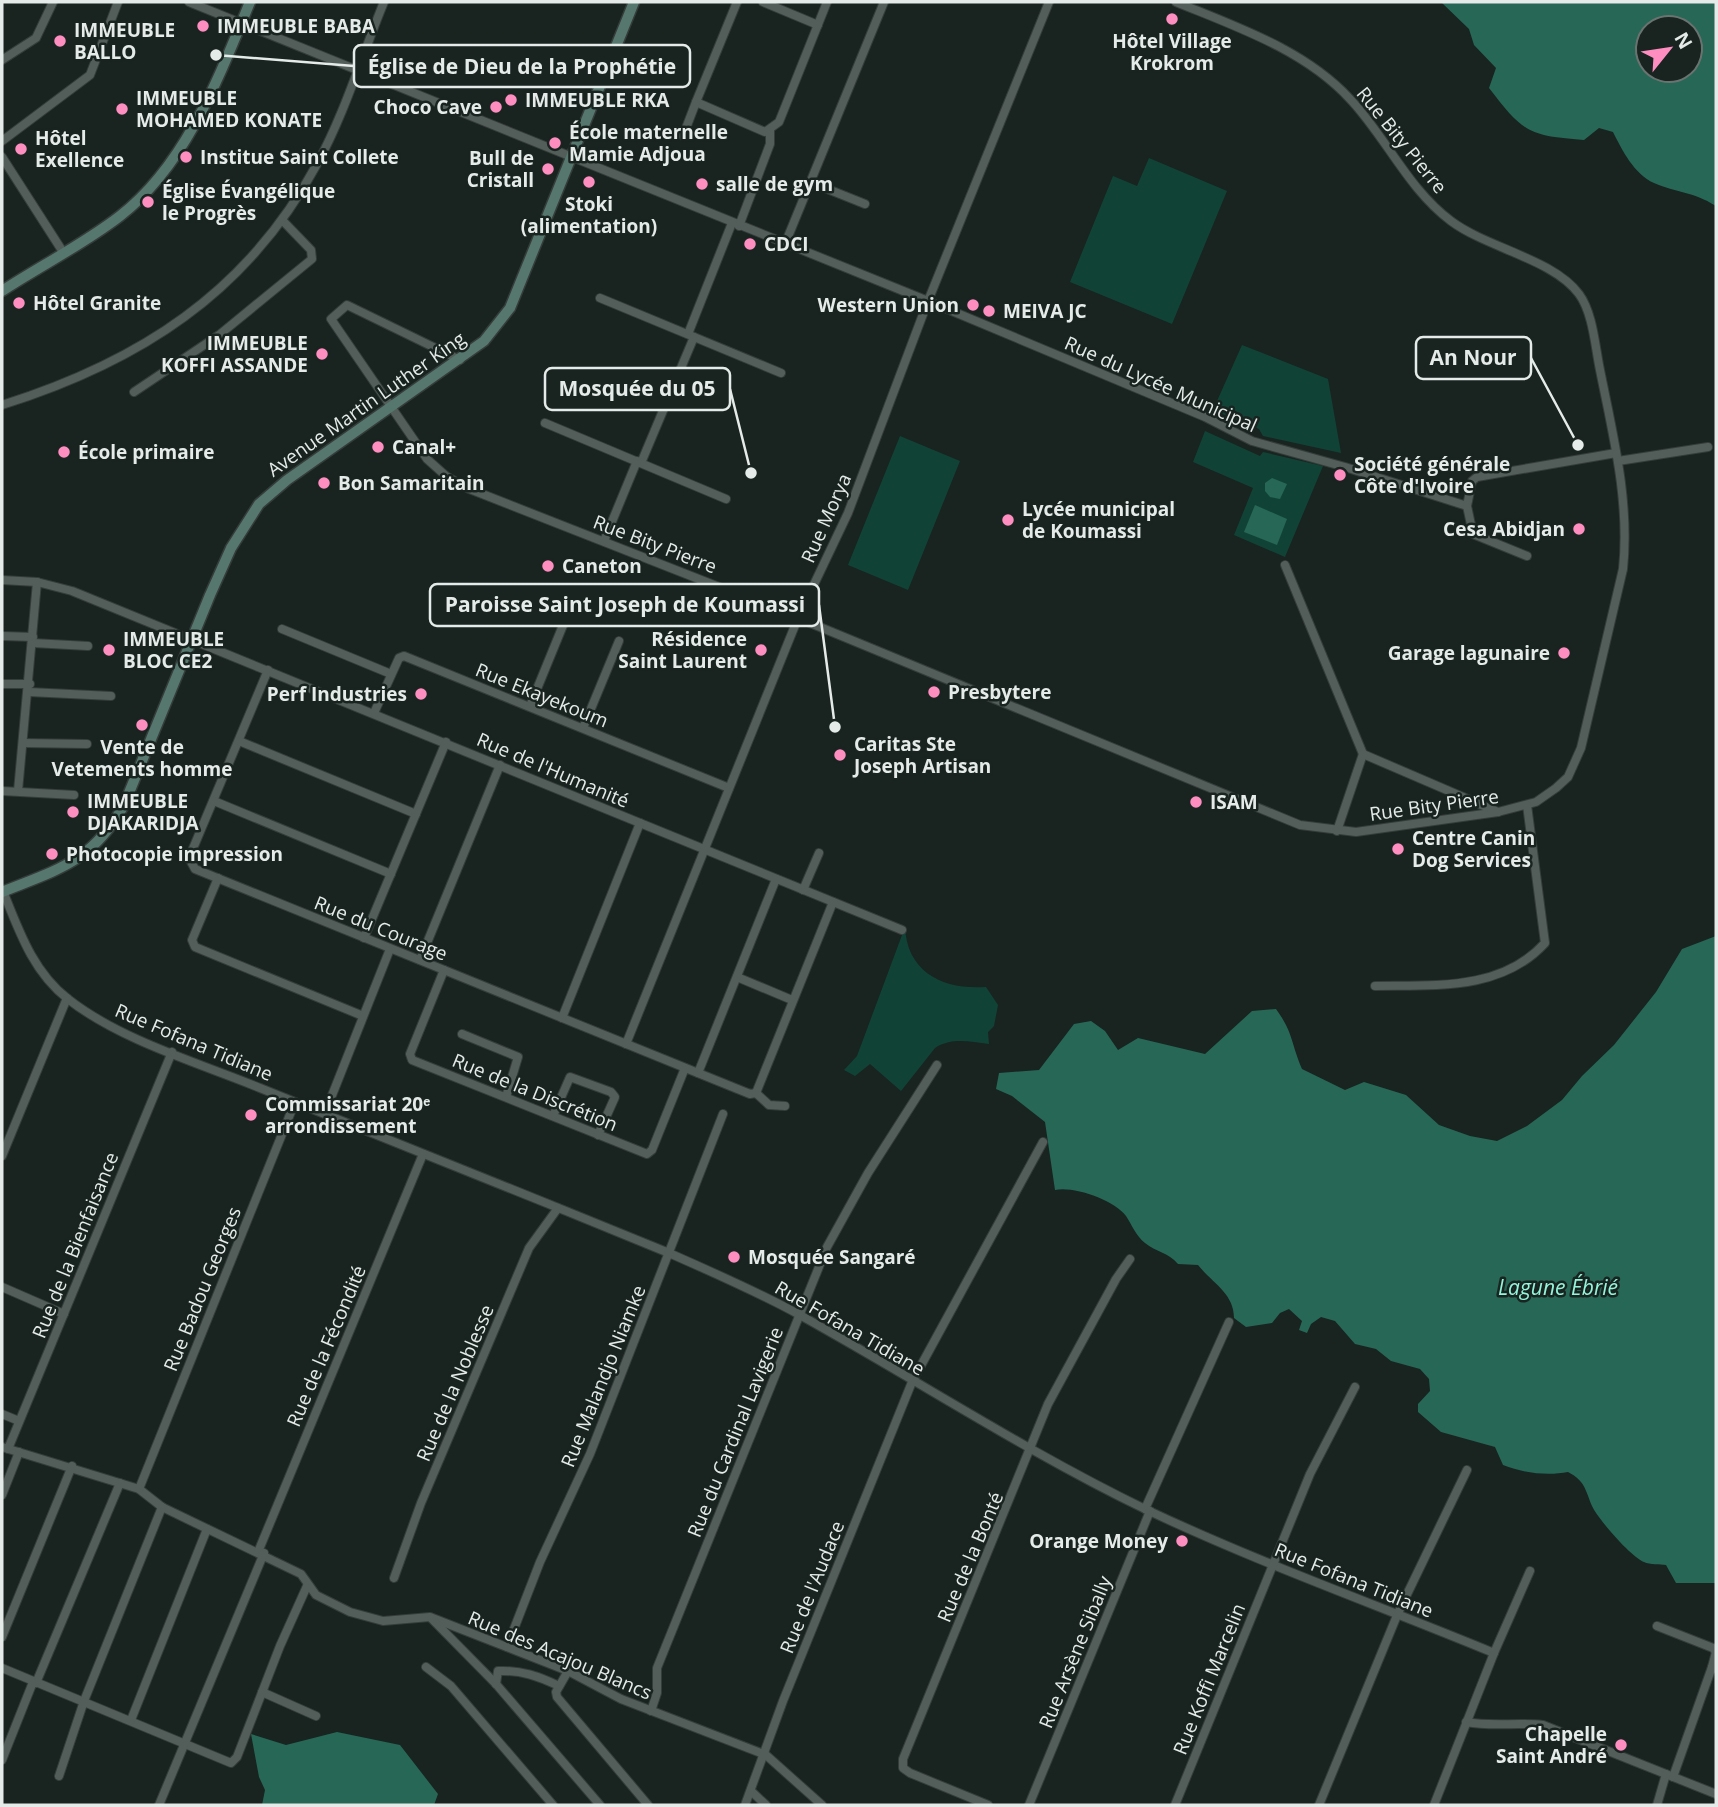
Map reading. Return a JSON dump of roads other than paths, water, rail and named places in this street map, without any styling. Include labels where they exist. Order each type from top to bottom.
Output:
[{"type":"street","points":[[2,60],[36,38],[53,2]]},
{"type":"street","points":[[2,141],[90,75],[118,2]]},
{"type":"street","name":"Rue du Lycée Municipal","points":[[189,2],[928,301],[1205,417],[1252,441],[1345,467],[1466,506]]},
{"type":"street","points":[[2,291],[120,216],[151,187],[199,117],[250,2]]},
{"type":"street","points":[[2,405],[77,379],[145,346],[220,290],[258,253],[283,221],[319,162],[384,2]]},
{"type":"street","name":"Avenue Martin Luther King","points":[[3,892],[73,862],[109,831],[124,805],[231,548],[259,504],[287,480],[460,360],[484,341],[510,308],[634,2]]},
{"type":"street","points":[[683,136],[737,2]]},
{"type":"street","points":[[763,2],[818,24]]},
{"type":"street","points":[[696,102],[765,132],[770,130],[779,122],[827,2]]},
{"type":"street","points":[[785,244],[884,2]]},
{"type":"street","name":"Rue Morya","points":[[626,1044],[798,618],[848,513],[928,301],[1049,2]]},
{"type":"street","name":"Rue Bity Pierre","points":[[460,360],[347,305],[333,316],[332,323],[427,459],[446,476],[467,488],[798,618],[1300,825],[1356,832],[1498,812],[1527,805],[1556,788],[1568,777],[1581,748],[1623,569],[1625,544],[1617,457],[1591,327],[1581,296],[1566,279],[1481,239],[1449,220],[1420,191],[1353,101],[1308,61],[1200,6],[1176,2]]},
{"type":"street","points":[[604,541],[770,144],[770,130]]},
{"type":"street","points":[[2,157],[63,252]]},
{"type":"street","points":[[810,182],[865,204]]},
{"type":"street","points":[[134,392],[219,335],[312,259],[311,250],[283,221]]},
{"type":"street","points":[[600,298],[781,373]]},
{"type":"street","points":[[545,424],[726,499]]},
{"type":"street","points":[[1527,556],[1473,534],[1466,506],[1472,481],[1477,477],[1708,447]]},
{"type":"street","points":[[1285,565],[1363,754],[1337,831]]},
{"type":"street","name":"Rue de l'Humanité","points":[[2,580],[37,582],[72,591],[901,930]]},
{"type":"street","points":[[18,791],[30,688],[37,582]]},
{"type":"street","points":[[530,706],[566,618]]},
{"type":"street","points":[[282,629],[391,674],[374,713]]},
{"type":"street","points":[[2,636],[88,646]]},
{"type":"street","points":[[583,729],[619,641]]},
{"type":"street","name":"Rue Ekayekoum","points":[[391,674],[399,658],[404,656],[729,788]]},
{"type":"street","name":"Rue du Courage","points":[[268,670],[189,858],[195,869],[750,1094],[756,1093],[769,1105],[785,1106]]},
{"type":"street","points":[[2,684],[111,696]]},
{"type":"street","points":[[239,741],[416,814]]},
{"type":"street","points":[[23,743],[88,744]]},
{"type":"street","points":[[364,938],[446,743]]},
{"type":"street","points":[[1363,754],[1498,812]]},
{"type":"street","points":[[420,960],[500,765]]},
{"type":"street","points":[[2,791],[74,795]]},
{"type":"street","points":[[214,801],[391,874]]},
{"type":"street","points":[[1375,986],[1464,984],[1480,980],[1533,956],[1545,943],[1527,805]]},
{"type":"street","points":[[562,1018],[640,823]]},
{"type":"street","points":[[803,890],[819,853]]},
{"type":"street","points":[[218,878],[192,940],[195,947],[363,1016]]},
{"type":"street","points":[[698,1073],[776,879]]},
{"type":"street","name":"Rue Fofana Tidiane","points":[[3,892],[22,939],[41,971],[66,998],[90,1014],[172,1052],[668,1253],[798,1314],[912,1382],[1148,1510],[1273,1565],[1493,1653]]},
{"type":"street","points":[[756,1093],[833,902]]},
{"type":"street","points":[[325,1113],[390,948]]},
{"type":"street","name":"Rue de la Discrétion","points":[[444,970],[410,1058],[598,1135],[647,1154],[651,1153],[685,1068]]},
{"type":"street","points":[[737,977],[792,1000]]},
{"type":"street","points":[[2,1156],[66,998]]},
{"type":"street","points":[[462,1034],[519,1057],[506,1097]]},
{"type":"street","name":"Rue de la Bienfaisance","points":[[5,1448],[19,1422],[172,1052]]},
{"type":"street","name":"Rue du Cardinal Lavigerie","points":[[651,1711],[657,1693],[657,1668],[827,1247],[862,1184],[937,1065]]},
{"type":"street","points":[[552,1116],[570,1077],[611,1092],[615,1097],[598,1135]]},
{"type":"street","name":"Rue Badou Georges","points":[[139,1489],[295,1102]]},
{"type":"street","name":"Rue Malandjo Niamke","points":[[507,1647],[540,1562],[590,1454],[723,1114]]},
{"type":"street","name":"Rue de l'Audace","points":[[745,1805],[766,1755],[783,1701],[912,1382],[1044,1142]]},
{"type":"street","name":"Rue de la Fécondité","points":[[159,1805],[423,1154]]},
{"type":"street","name":"Rue de la Noblesse","points":[[394,1578],[421,1503],[528,1248],[558,1208]]},
{"type":"street","name":"Rue de la Bonté","points":[[988,1805],[909,1773],[903,1768],[903,1759],[1058,1384],[1116,1279],[1130,1259]]},
{"type":"street","points":[[2,1287],[64,1314]]},
{"type":"street","name":"Rue Arsène Sibally","points":[[1028,1805],[1148,1510],[1229,1322]]},
{"type":"street","name":"Rue Koffi Marcelin","points":[[1175,1805],[1310,1474],[1355,1388]]},
{"type":"street","points":[[2,1415],[19,1422]]},
{"type":"street","name":"Rue des Acajou Blancs","points":[[5,1448],[72,1466],[139,1489],[162,1507],[301,1574],[316,1595],[341,1608],[383,1621],[430,1617],[568,1671],[651,1711],[766,1755]]},
{"type":"street","points":[[2,1495],[19,1452]]},
{"type":"street","points":[[2,1637],[72,1466]]},
{"type":"street","points":[[1318,1805],[1398,1613],[1467,1470]]},
{"type":"street","points":[[2,1760],[120,1483]]},
{"type":"street","points":[[59,1776],[84,1701],[162,1507]]},
{"type":"street","points":[[131,1720],[207,1528]]},
{"type":"street","points":[[1434,1805],[1493,1653],[1530,1571]]},
{"type":"street","points":[[2,1668],[227,1762],[237,1757],[307,1586]]},
{"type":"street","points":[[430,1617],[496,1684],[600,1805]]},
{"type":"street","points":[[1657,1626],[1713,1648],[1716,1652],[1714,1668],[1657,1805]]},
{"type":"street","points":[[426,1667],[451,1686],[553,1805]]},
{"type":"street","points":[[496,1684],[498,1671],[514,1670],[532,1674],[559,1686]]},
{"type":"street","points":[[568,1671],[559,1686],[557,1697],[648,1805]]},
{"type":"street","points":[[262,1692],[316,1716]]},
{"type":"street","points":[[1466,1722],[1488,1726],[1526,1723],[1543,1725],[1716,1794]]},
{"type":"street","points":[[766,1755],[822,1805]]},
{"type":"street","points":[[751,1791],[766,1805]]},
{"type":"water","points":[[1441,2],[1716,2],[1716,206],[1699,197],[1654,183],[1640,174],[1629,161],[1613,132],[1599,128],[1584,140],[1550,136],[1528,129],[1510,114],[1489,88],[1496,68],[1474,45],[1469,29]]},
{"type":"water","points":[[1272,478],[1287,484],[1280,499],[1270,497],[1265,491],[1265,483]]},
{"type":"water","points":[[1255,505],[1287,519],[1277,545],[1244,532]]},
{"type":"water","name":"Lagune Ébrié","points":[[1716,936],[1716,1583],[1676,1583],[1666,1565],[1649,1564],[1638,1559],[1623,1546],[1595,1512],[1586,1490],[1574,1475],[1568,1472],[1543,1474],[1511,1468],[1503,1465],[1495,1447],[1441,1432],[1418,1412],[1418,1404],[1430,1391],[1429,1379],[1420,1369],[1391,1361],[1376,1349],[1355,1344],[1335,1321],[1321,1317],[1311,1324],[1307,1333],[1299,1330],[1302,1321],[1289,1309],[1280,1313],[1272,1323],[1246,1327],[1234,1318],[1226,1295],[1198,1265],[1178,1264],[1149,1246],[1139,1237],[1126,1216],[1113,1205],[1083,1192],[1055,1190],[1045,1122],[1012,1096],[996,1089],[999,1073],[1039,1070],[1074,1024],[1091,1021],[1105,1031],[1118,1050],[1138,1038],[1205,1054],[1252,1011],[1276,1009],[1289,1031],[1302,1069],[1345,1090],[1364,1082],[1406,1095],[1439,1125],[1470,1136],[1497,1141],[1527,1126],[1562,1100],[1614,1045],[1656,992],[1682,949]]},
{"type":"water","points":[[337,1732],[400,1745],[438,1794],[434,1805],[262,1805],[265,1790],[259,1777],[251,1734],[286,1745]]},
{"type":"place","name":"Hôtel Village Krokrom","points":[[1172,19]]},
{"type":"place","name":"IMMEUBLE BABA","points":[[203,26]]},
{"type":"place","name":"IMMEUBLE BALLO","points":[[60,41]]},
{"type":"place","name":"Église de Dieu de la Prophétie","points":[[216,55]]},
{"type":"place","name":"IMMEUBLE RKA","points":[[511,100]]},
{"type":"place","name":"Choco Cave","points":[[496,107]]},
{"type":"place","name":"IMMEUBLE MOHAMED KONATE","points":[[122,109]]},
{"type":"place","name":"École maternelle Mamie Adjoua","points":[[555,143]]},
{"type":"place","name":"Hôtel Exellence","points":[[21,149]]},
{"type":"place","name":"Institue Saint Collete","points":[[186,157]]},
{"type":"place","name":"Bull de Cristall","points":[[548,169]]},
{"type":"place","name":"Stoki (alimentation)","points":[[589,182]]},
{"type":"place","name":"salle de gym","points":[[702,184]]},
{"type":"place","name":"Église Évangélique le Progrès","points":[[148,202]]},
{"type":"place","name":"CDCI","points":[[750,244]]},
{"type":"place","name":"Hôtel Granite","points":[[19,303]]},
{"type":"place","name":"Western Union","points":[[973,305]]},
{"type":"place","name":"MEIVA JC","points":[[989,311]]},
{"type":"place","name":"IMMEUBLE KOFFI ASSANDE","points":[[322,354]]},
{"type":"place","name":"An Nour","points":[[1578,445]]},
{"type":"place","name":"Canal+","points":[[378,447]]},
{"type":"place","name":"École primaire","points":[[64,452]]},
{"type":"place","name":"Mosquée du 05","points":[[751,473]]},
{"type":"place","name":"Société générale Côte d'Ivoire","points":[[1340,475]]},
{"type":"place","name":"Bon Samaritain","points":[[324,483]]},
{"type":"place","name":"Lycée municipal de Koumassi","points":[[1008,520]]},
{"type":"place","name":"Cesa Abidjan","points":[[1579,529]]},
{"type":"place","name":"Caneton","points":[[548,566]]},
{"type":"place","name":"IMMEUBLE BLOC CE2","points":[[109,650]]},
{"type":"place","name":"Résidence Saint Laurent","points":[[761,650]]},
{"type":"place","name":"Garage lagunaire","points":[[1564,653]]},
{"type":"place","name":"Presbytere","points":[[934,692]]},
{"type":"place","name":"Perf Industries","points":[[421,694]]},
{"type":"place","name":"Vente de Vetements homme","points":[[142,725]]},
{"type":"place","name":"Paroisse Saint Joseph de Koumassi","points":[[835,727]]},
{"type":"place","name":"Caritas Ste Joseph Artisan","points":[[840,755]]},
{"type":"place","name":"ISAM","points":[[1196,802]]},
{"type":"place","name":"IMMEUBLE DJAKARIDJA","points":[[73,812]]},
{"type":"place","name":"Centre Canin Dog Services","points":[[1398,849]]},
{"type":"place","name":"Photocopie impression","points":[[52,854]]},
{"type":"place","name":"Commissariat 20ᵉ arrondissement","points":[[251,1115]]},
{"type":"place","name":"Mosquée Sangaré","points":[[734,1257]]},
{"type":"place","name":"Orange Money","points":[[1182,1541]]},
{"type":"place","name":"Chapelle Saint André","points":[[1621,1745]]}]
